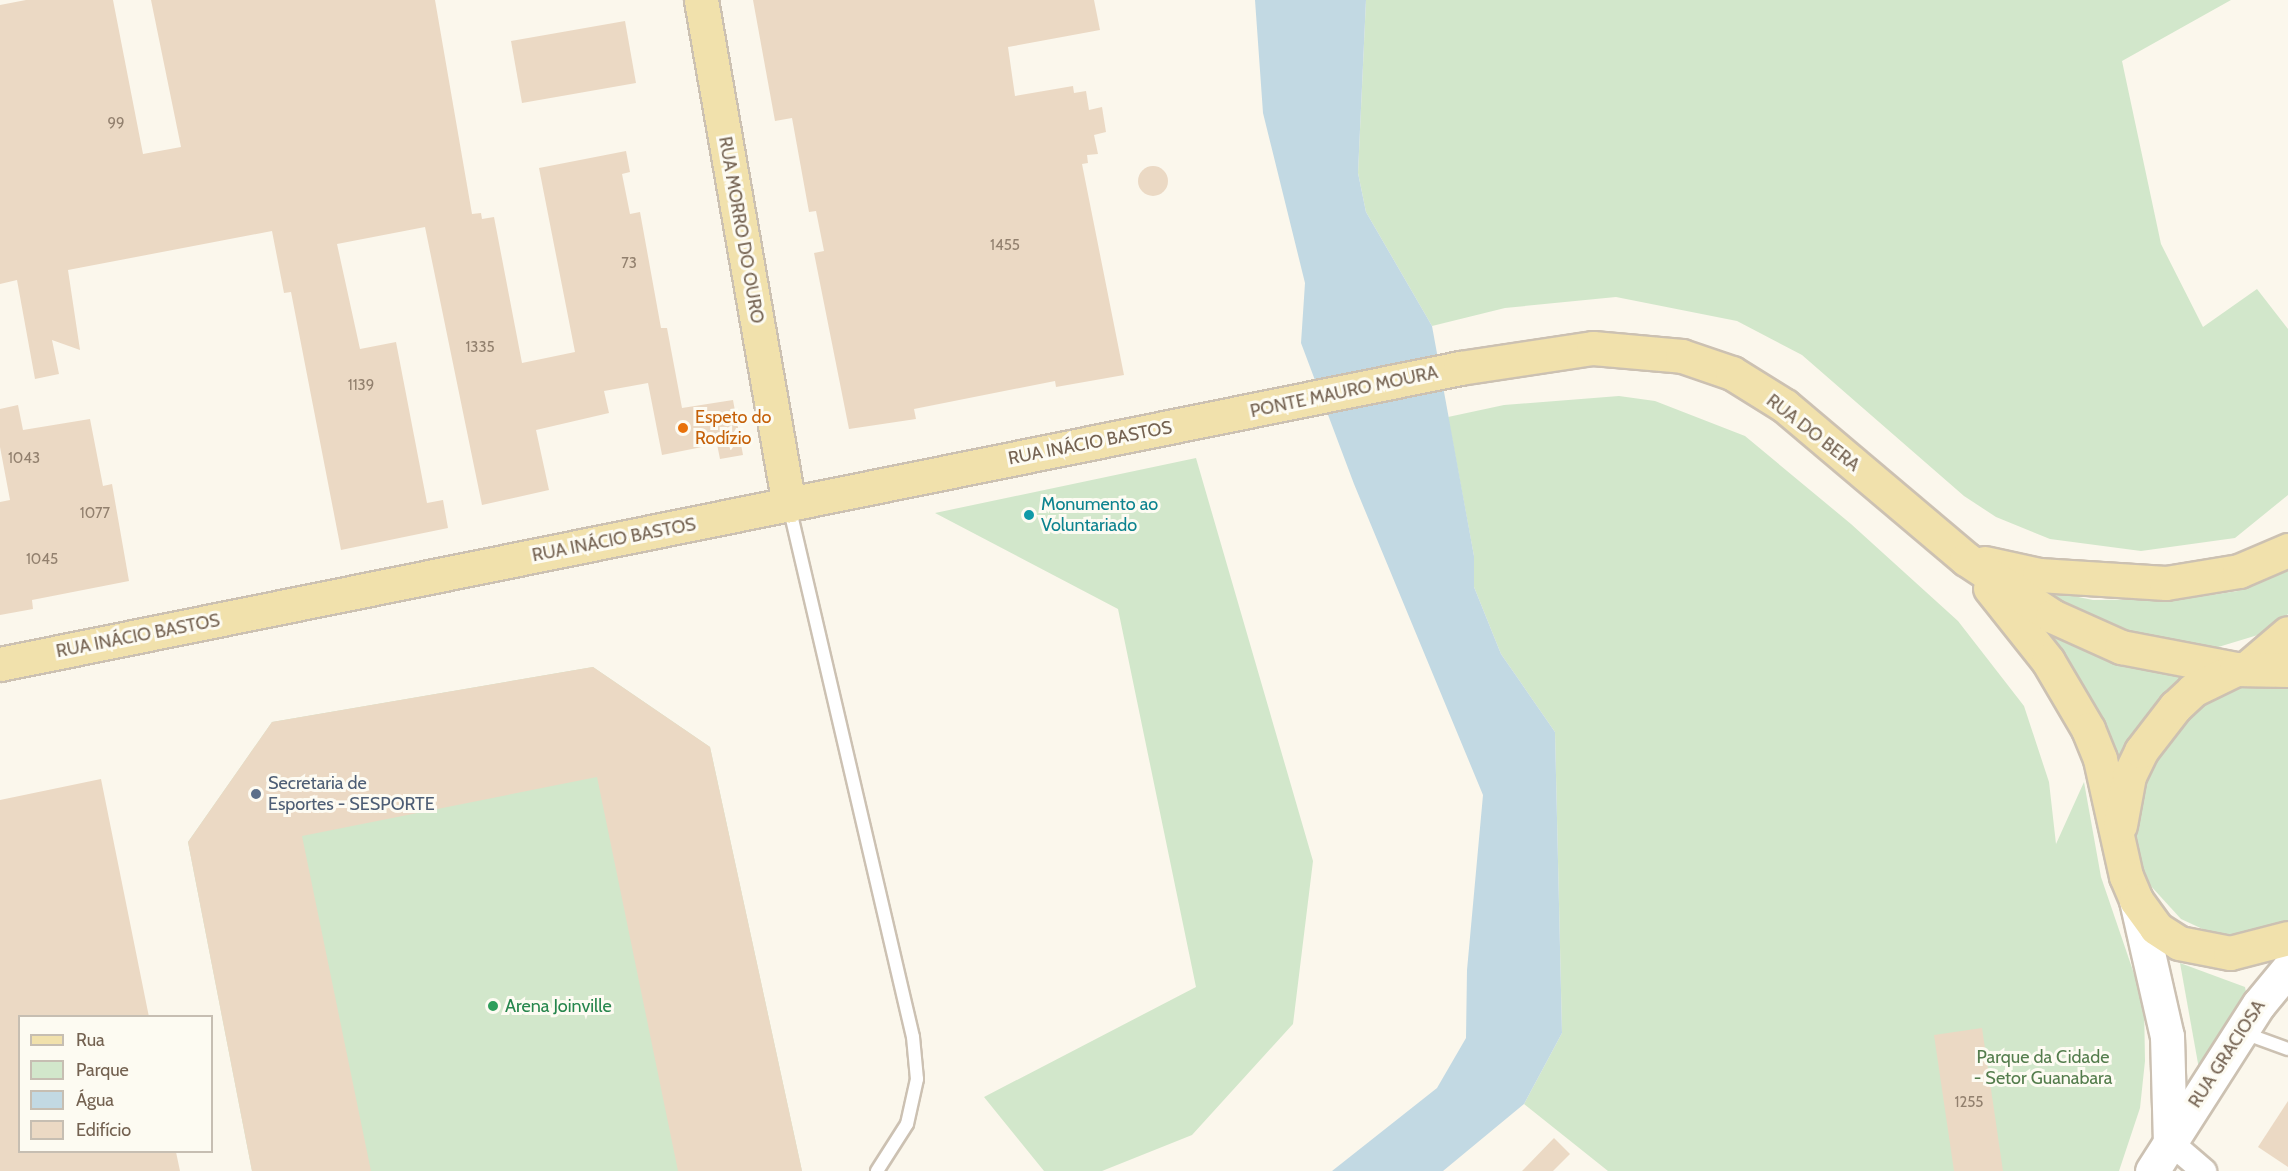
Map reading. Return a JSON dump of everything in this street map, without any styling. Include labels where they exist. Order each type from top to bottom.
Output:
[{"type":"main road","name":"RUA MORRO DO OURO","points":[[701,0],[789,504]]},
{"type":"main road","name":"RUA DO BERA","points":[[1460,368],[1593,348],[1682,356],[1732,373],[1785,406],[1966,559],[2087,635],[2150,654],[2242,668],[2288,669]]},
{"type":"main road","name":"PONTE MAURO MOURA","points":[[1228,416],[1460,368]]},
{"type":"main road","name":"RUA INÁCIO BASTOS","points":[[0,664],[1228,416]]},
{"type":"main road","points":[[750,512],[772,486],[781,460],[827,485],[851,492]]},
{"type":"main road","points":[[1966,559],[2039,575],[2166,583],[2239,571],[2288,550]]},
{"type":"main road","name":"RUA DO BERA","points":[[1966,559],[2042,652],[2088,729],[2100,759],[2117,841],[2136,900],[2156,928],[2179,943],[2230,953]]},
{"type":"main road","points":[[2117,841],[2129,776],[2155,730],[2193,690],[2242,668],[2288,633]]},
{"type":"main road","name":"RUA GRACIOSA","points":[[2136,900],[2167,1036],[2170,1142]]},
{"type":"main road","points":[[2230,953],[2288,938]]},
{"type":"main road","points":[[2230,953],[2284,980]]},
{"type":"main road","name":"RUA GRACIOSA","points":[[2152,1171],[2241,1031],[2284,980]]},
{"type":"street","points":[[2170,1142],[2204,1171]]},
{"type":"lane","points":[[789,504],[913,1037],[917,1080],[907,1124],[877,1171]]},
{"type":"lane","points":[[2241,1031],[2288,1049]]},
{"type":"green space","points":[[1366,0],[2231,0],[2122,61],[2161,244],[2203,327],[2257,289],[2288,329],[2288,495],[2235,538],[2141,551],[2050,539],[1996,517],[1964,496],[1802,355],[1737,321],[1616,297],[1505,308],[1432,326],[1366,212],[1358,173]]},
{"type":"green space","name":"Parque da Cidade - Setor Guanabara","points":[[1619,396],[1655,401],[1745,436],[1851,524],[1958,621],[2024,706],[2049,782],[2056,844],[2084,782],[2101,877],[2144,1003],[2145,1061],[2140,1108],[2119,1171],[1608,1171],[1524,1104],[1562,1033],[1555,732],[1501,654],[1474,587],[1474,556],[1448,417],[1504,405]]},
{"type":"green space","points":[[1196,458],[1313,861],[1293,1024],[1192,1135],[1102,1171],[1044,1171],[984,1097],[1196,987],[1118,609],[935,513]]},
{"type":"green space","points":[[2288,571],[2288,614],[2271,631],[2215,648],[2176,647],[2098,624],[2034,588],[2093,600],[2185,599],[2238,591]]},
{"type":"green space","points":[[2029,615],[2086,651],[2134,668],[2192,678],[2118,767]]},
{"type":"green space","name":"Arena Joinville","points":[[593,667],[710,747],[802,1171],[252,1171],[188,842],[272,722]]},
{"type":"green space","points":[[2242,684],[2288,685],[2288,925],[2222,938],[2181,919],[2149,884],[2133,840],[2136,794],[2166,731],[2199,700]]},
{"type":"green space","points":[[2180,963],[2245,987],[2246,992],[2199,1069]]},
{"type":"water","points":[[1255,0],[1366,0],[1358,173],[1366,212],[1432,326],[1474,556],[1474,587],[1501,654],[1555,732],[1562,1033],[1524,1104],[1443,1171],[1332,1171],[1437,1088],[1466,1038],[1467,970],[1483,795],[1354,484],[1301,343],[1305,283],[1263,113]]},
{"type":"building","points":[[26,0],[113,0],[143,154],[181,147],[151,0],[435,0],[472,214],[481,213],[482,219],[494,217],[522,363],[575,352],[539,168],[626,151],[630,172],[622,174],[630,214],[640,212],[661,328],[667,328],[682,408],[733,400],[743,455],[720,459],[717,444],[662,455],[648,383],[604,391],[609,413],[536,430],[549,490],[482,505],[425,227],[337,244],[360,349],[396,342],[427,503],[443,500],[448,528],[341,550],[291,292],[284,293],[272,231],[68,270],[80,350],[52,340],[59,374],[35,379],[17,280],[0,284],[0,5]]},
{"type":"building","points":[[753,0],[1094,0],[1100,30],[1008,47],[1015,96],[1073,86],[1074,93],[1086,91],[1089,110],[1102,107],[1106,132],[1094,135],[1098,154],[1087,155],[1088,163],[1082,164],[1124,375],[1056,387],[1055,381],[914,409],[916,419],[849,429],[814,253],[824,251],[816,211],[809,212],[792,118],[775,121]]},
{"type":"building","points":[[625,21],[636,83],[522,103],[511,41]]},
{"type":"building","points":[[1153,166],[1164,170],[1168,181],[1164,192],[1153,196],[1142,192],[1138,181],[1142,170]]},
{"type":"building","points":[[18,405],[23,430],[90,419],[103,486],[112,484],[129,581],[32,600],[33,609],[0,615],[0,502],[10,500],[0,447],[0,409]]},
{"type":"building","points":[[593,667],[710,747],[802,1171],[678,1171],[597,777],[302,836],[371,1171],[252,1171],[188,842],[272,722]]},
{"type":"building","points":[[101,779],[149,1015],[18,1015],[18,1153],[176,1153],[180,1171],[0,1171],[0,800]]},
{"type":"building","points":[[1982,1028],[2003,1171],[1954,1171],[1934,1035]]},
{"type":"building","points":[[2288,1101],[2288,1167],[2258,1147]]},
{"type":"building","points":[[1554,1138],[1570,1154],[1553,1171],[1522,1171]]},
{"type":"place","name":"Espeto do Rodízio","points":[[683,428]]},
{"type":"place","name":"Monumento ao Voluntariado","points":[[1029,515]]},
{"type":"place","name":"Secretaria de Esportes - SESPORTE","points":[[256,794]]},
{"type":"place","name":"Arena Joinville","points":[[493,1006]]}]
